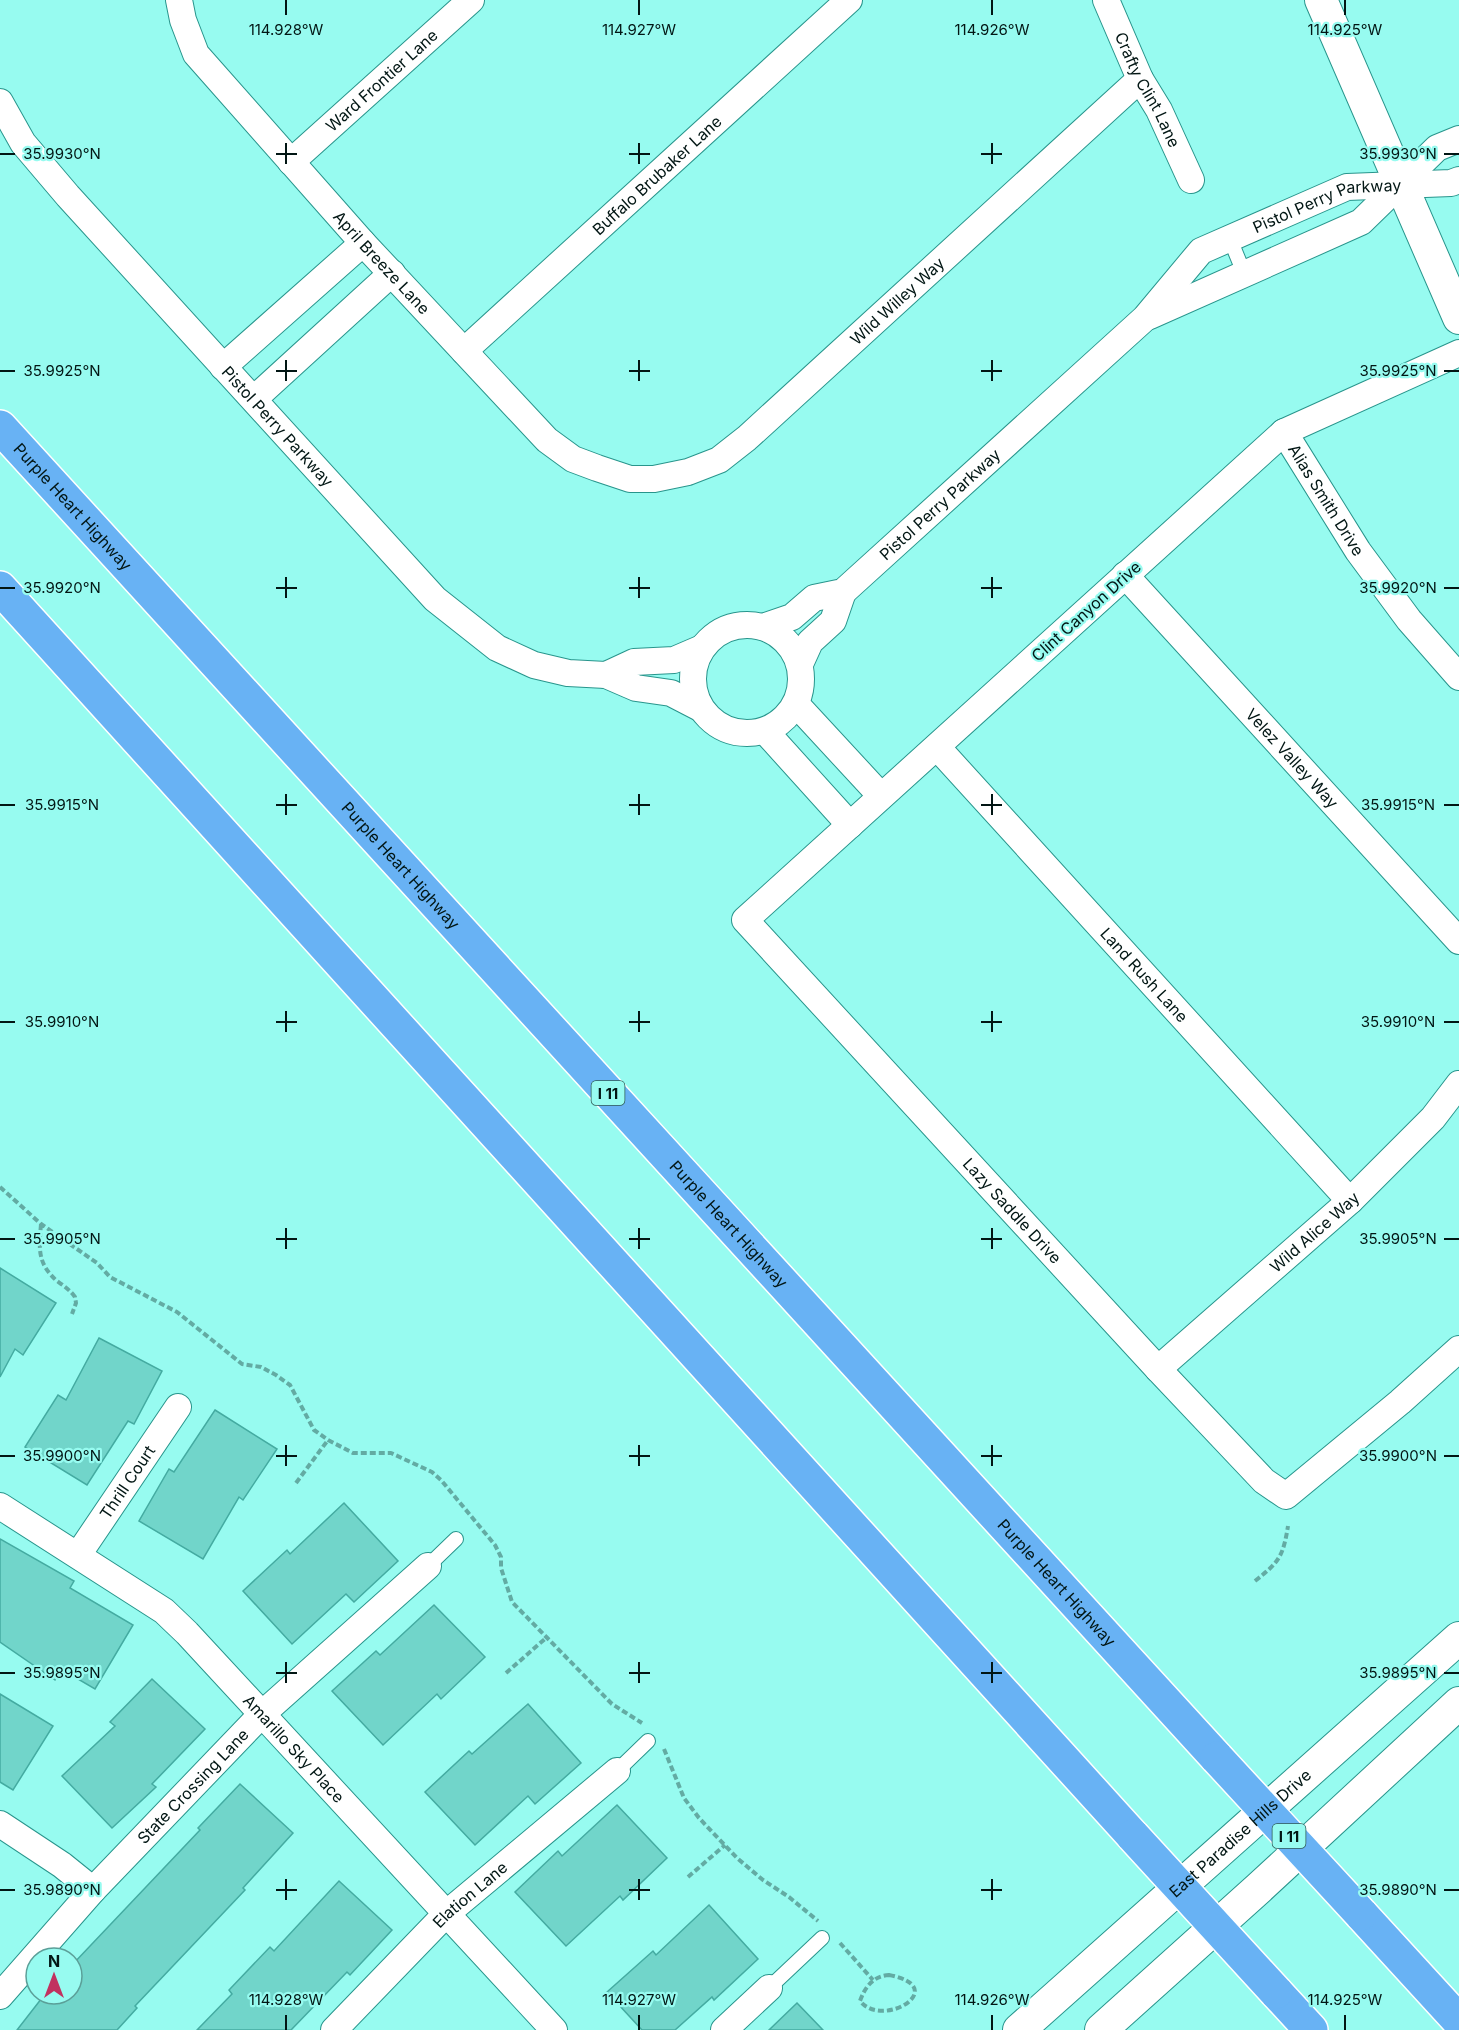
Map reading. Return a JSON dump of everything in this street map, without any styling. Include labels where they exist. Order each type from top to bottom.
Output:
[{"type":"highway","name":"Purple Heart Highway","points":[[0,427],[1459,2021]]},
{"type":"highway","points":[[0,588],[1311,2030]]},
{"type":"street","name":"April Breeze Lane","points":[[179,0],[183,20],[196,54],[363,243],[464,351],[548,440],[573,459],[630,479]]},
{"type":"street","name":"Ward Frontier Lane","points":[[291,162],[471,0]]},
{"type":"street","name":"Buffalo Brubaker Lane","points":[[464,351],[849,0]]},
{"type":"street","name":"Crafty Clint Lane","points":[[1106,0],[1140,79],[1159,110],[1191,180]]},
{"type":"street","points":[[1321,0],[1459,318]]},
{"type":"street","name":"Wild Willey Way","points":[[630,479],[654,479],[688,472],[718,459],[747,438],[1140,79]]},
{"type":"street","name":"Pistol Perry Parkway","points":[[0,102],[23,143],[435,599],[497,648],[534,665],[568,674],[606,675],[636,688],[671,693],[700,708]]},
{"type":"street","points":[[1400,185],[1437,148],[1459,139]]},
{"type":"street","points":[[1400,185],[1451,183],[1459,180]]},
{"type":"street","name":"Pistol Perry Parkway","points":[[800,663],[810,642],[833,621],[843,592],[1145,318],[1202,251],[1347,187],[1400,185]]},
{"type":"street","name":"Pistol Perry Parkway","points":[[1145,318],[1361,222],[1400,185]]},
{"type":"street","points":[[223,367],[363,243]]},
{"type":"street","points":[[254,399],[392,273]]},
{"type":"street","name":"Clint Canyon Drive","points":[[745,920],[1284,432],[1459,353]]},
{"type":"street","name":"Alias Smith Drive","points":[[1284,432],[1358,551],[1409,620],[1459,677]]},
{"type":"street","name":"Velez Valley Way","points":[[1125,575],[1459,941]]},
{"type":"street","points":[[763,627],[792,617],[814,598],[843,592]]},
{"type":"street","points":[[750,625],[763,627],[776,633],[787,642],[800,663],[802,685],[796,704],[783,721],[765,731],[738,733],[713,723],[700,708],[693,688],[692,674],[702,648],[723,630],[750,625]]},
{"type":"street","name":"Pistol Perry Parkway","points":[[606,675],[634,662],[674,660],[702,648]]},
{"type":"street","points":[[796,704],[881,796]]},
{"type":"street","points":[[765,731],[850,825]]},
{"type":"street","name":"Land Rush Lane","points":[[937,747],[1350,1201]]},
{"type":"street","name":"Lazy Saddle Drive","points":[[745,920],[1263,1481],[1286,1496],[1301,1486],[1400,1402],[1459,1349]]},
{"type":"street","name":"Wild Alice Way","points":[[1158,1369],[1350,1201],[1433,1118],[1459,1084]]},
{"type":"street","name":"Thrill Court","points":[[78,1555],[178,1407]]},
{"type":"street","name":"Amarillo Sky Place","points":[[0,1506],[164,1611],[204,1649],[554,2030]]},
{"type":"street","name":"State Crossing Lane","points":[[0,1996],[93,1890],[262,1714],[428,1566]]},
{"type":"street","name":"East Paradise Hills Drive","points":[[1019,2030],[1459,1638]]},
{"type":"street","points":[[1101,2030],[1251,1896],[1459,1703]]},
{"type":"street","name":"Elation Lane","points":[[334,2030],[446,1914],[617,1771]]},
{"type":"street","points":[[0,1824],[62,1865],[93,1890]]},
{"type":"street","points":[[724,2030],[769,1988]]},
{"type":"lane","points":[[1230,239],[1245,273]]},
{"type":"lane","points":[[428,1566],[456,1539]]},
{"type":"lane","points":[[617,1771],[648,1741]]},
{"type":"lane","points":[[769,1988],[822,1938]]},
{"type":"path","points":[[41,1224],[39,1250],[42,1262],[49,1273],[75,1297],[76,1303],[72,1314]]},
{"type":"path","points":[[296,1483],[328,1440]]},
{"type":"path","points":[[1255,1581],[1282,1555],[1288,1526]]},
{"type":"path","points":[[506,1673],[546,1638]]},
{"type":"path","points":[[687,1877],[724,1845]]},
{"type":"path","points":[[865,2013],[860,2001],[864,1991],[873,1980],[882,1976],[898,1977],[906,1981],[915,1997],[913,2007]]},
{"type":"building","points":[[0,1268],[56,1303],[23,1355],[15,1349],[0,1377]]},
{"type":"building","points":[[99,1338],[162,1371],[134,1424],[128,1421],[87,1485],[25,1447],[58,1395],[66,1400]]},
{"type":"building","points":[[215,1410],[277,1449],[243,1500],[239,1497],[203,1559],[139,1521],[169,1469],[174,1472]]},
{"type":"building","points":[[344,1503],[398,1561],[354,1602],[346,1594],[292,1644],[243,1591],[287,1550],[290,1554]]},
{"type":"building","points":[[0,1539],[74,1581],[70,1588],[133,1625],[95,1689],[61,1669],[55,1680],[0,1642]]},
{"type":"building","points":[[434,1605],[485,1657],[441,1699],[437,1694],[383,1745],[332,1691],[376,1651],[380,1655]]},
{"type":"building","points":[[152,1679],[205,1729],[152,1784],[156,1787],[112,1828],[62,1776],[115,1726],[110,1722]]},
{"type":"building","points":[[0,1694],[53,1726],[13,1790],[0,1782]]},
{"type":"building","points":[[528,1704],[581,1763],[535,1804],[528,1796],[475,1845],[425,1792],[469,1751],[472,1754]]},
{"type":"building","points":[[240,1784],[293,1833],[243,1888],[245,1890],[135,2006],[137,2008],[117,2030],[17,2030],[36,2006],[84,2006],[84,1952],[200,1830],[198,1828]]},
{"type":"building","points":[[617,1805],[667,1858],[623,1900],[620,1896],[566,1946],[515,1892],[558,1851],[562,1856]]},
{"type":"building","points":[[339,1881],[392,1930],[350,1975],[347,1972],[291,2030],[197,2030],[232,1994],[229,1990],[270,1947],[274,1951]]},
{"type":"building","points":[[709,1905],[758,1959],[714,2000],[712,1997],[675,2030],[642,2030],[607,1992],[653,1951],[656,1955]]},
{"type":"building","points":[[797,2003],[823,2030],[769,2030]]}]
